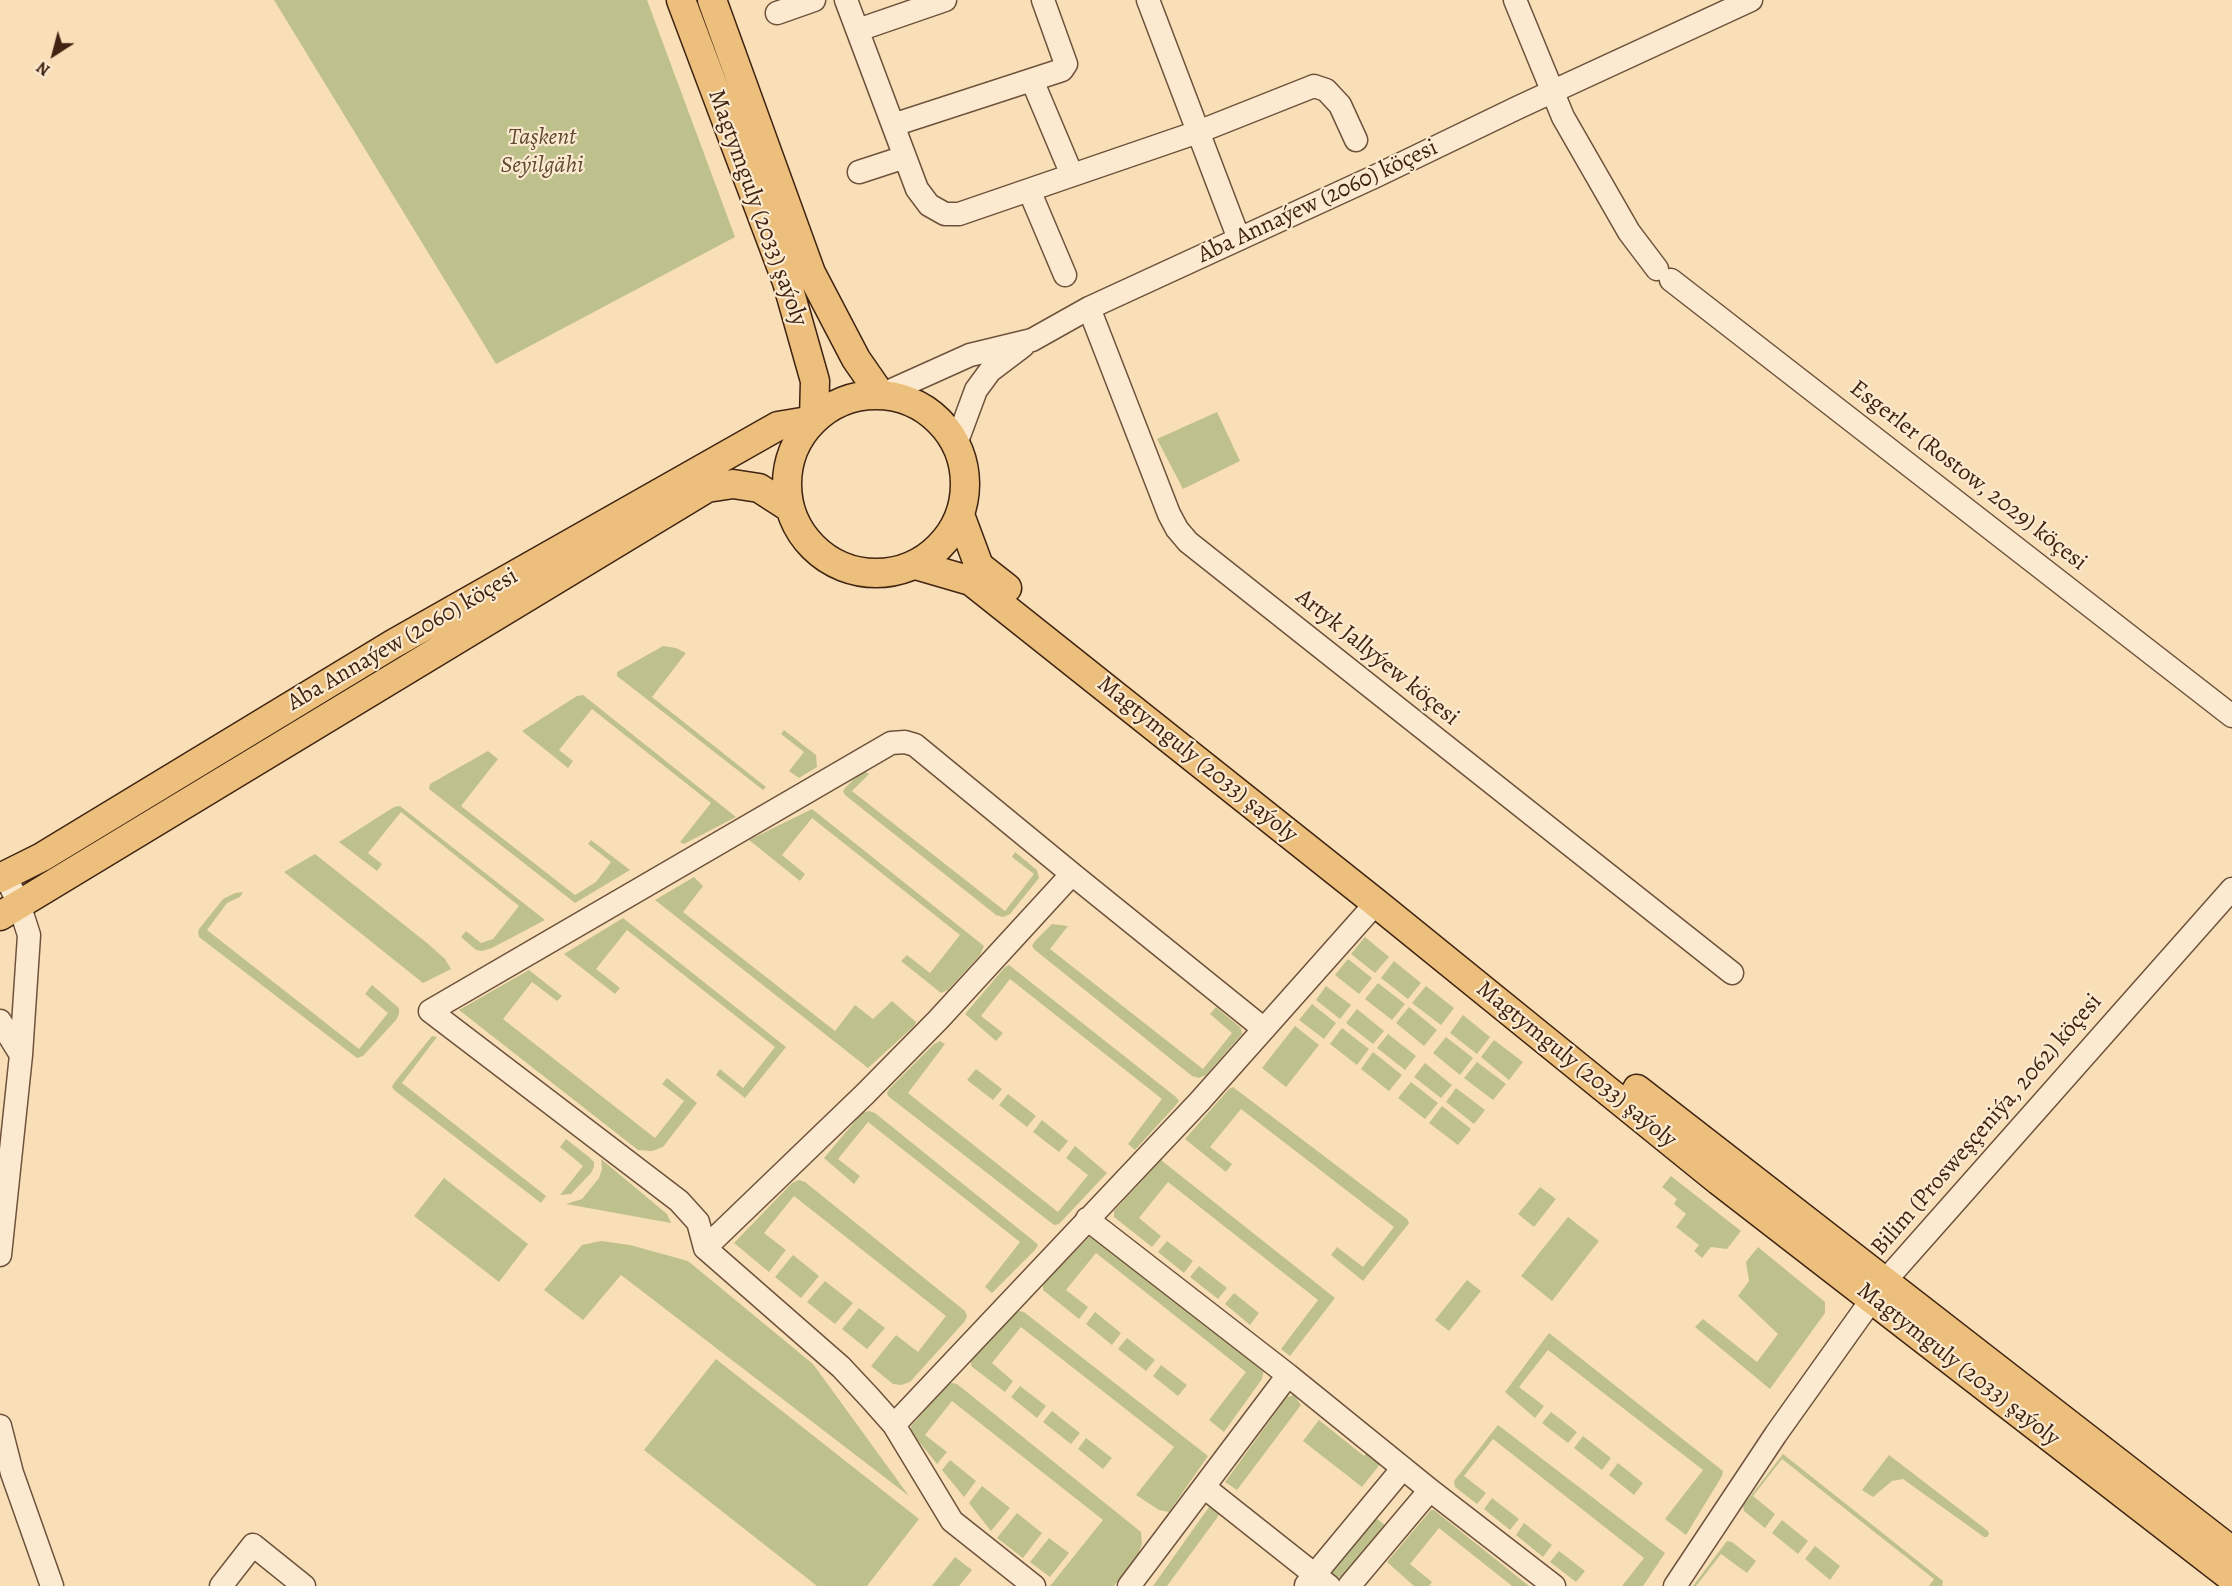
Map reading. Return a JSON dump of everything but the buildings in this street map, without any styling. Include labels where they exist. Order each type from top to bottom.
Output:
[{"type":"main road","name":"Magtymguly (2033) şaýoly","points":[[681,0],[787,282],[815,381],[813,420]]},
{"type":"main road","name":"Magtymguly (2033) şaýoly","points":[[712,0],[811,273],[856,359],[881,395]]},
{"type":"main road","points":[[881,395],[903,399],[923,409],[942,424],[956,444],[963,467],[965,491],[960,514],[951,533],[938,548],[916,565],[897,571],[870,573],[843,567],[820,553],[802,533],[790,508],[786,484],[790,459],[801,436],[813,420],[830,407],[859,396],[881,395]]},
{"type":"main road","name":"Aba Annaýew (2060) köçesi","points":[[3,876],[42,857],[393,644],[778,426],[813,420]]},
{"type":"main road","name":"Aba Annaýew (2060) köçesi","points":[[10,910],[707,489],[733,484],[759,488],[790,508]]},
{"type":"main road","name":"Magtymguly (2033) şaýoly","points":[[960,514],[979,566],[1732,1165],[1879,1289],[2232,1578]]},
{"type":"main road","name":"Magtymguly (2033) şaýoly","points":[[916,565],[971,581],[1376,903],[1719,1181],[1879,1289],[2232,1551]]},
{"type":"street","points":[[777,13],[814,0]]},
{"type":"street","points":[[846,0],[917,189],[929,205],[945,214],[959,214],[1198,132],[1314,86],[1326,90],[1341,105],[1356,140]]},
{"type":"street","points":[[858,30],[945,0]]},
{"type":"street","points":[[893,125],[1062,70],[1066,64],[1043,0]]},
{"type":"street","points":[[1148,0],[1239,239]]},
{"type":"street","name":"Esgerler (Rostow, 2029) köçesi","points":[[1515,0],[1563,117],[1629,232],[1664,274],[2232,716]]},
{"type":"street","name":"Aba Annaýew (2060) köçesi","points":[[881,395],[970,356],[1032,340],[1089,308],[1751,0]]},
{"type":"street","points":[[1032,80],[1072,175]]},
{"type":"street","points":[[859,172],[905,157]]},
{"type":"street","points":[[1029,190],[1065,275]]},
{"type":"street","name":"Artyk Jallyýew köçesi","points":[[1089,308],[1169,514],[1177,530],[1188,542],[1732,973]]},
{"type":"street","points":[[956,444],[976,390],[990,371],[1032,340]]},
{"type":"street","points":[[1034,1586],[952,1521],[894,1425],[840,1367],[705,1248],[698,1222],[679,1201],[430,1011],[891,742],[904,742],[915,745],[1264,1029]]},
{"type":"street","points":[[705,1248],[898,1061],[1072,874]]},
{"type":"street","points":[[0,1255],[21,1055],[29,935],[10,910],[3,876]]},
{"type":"street","name":"Bilim (Prosweşçeniýa, 2062) köçesi","points":[[1675,1586],[1776,1434],[1879,1289],[2232,889]]},
{"type":"street","points":[[894,1425],[1199,1102],[1376,903]]},
{"type":"street","points":[[0,1021],[21,1055]]},
{"type":"street","points":[[1087,1219],[1554,1586]]},
{"type":"street","points":[[1129,1586],[1288,1375]]},
{"type":"street","points":[[0,1426],[12,1473],[52,1586]]},
{"type":"street","points":[[1203,1487],[1316,1582],[1403,1468]]},
{"type":"street","points":[[1349,1586],[1430,1490]]},
{"type":"street","points":[[221,1586],[253,1545],[304,1586]]},
{"type":"green space","name":"Taşkent Seýilgähi","points":[[274,0],[647,0],[735,237],[496,364]]},
{"type":"green space","points":[[1217,412],[1240,461],[1183,489],[1157,439]]},
{"type":"green space","points":[[663,646],[676,648],[686,653],[652,697],[766,787],[763,790],[617,676],[617,672]]},
{"type":"green space","points":[[583,695],[736,817],[684,844],[680,842],[711,803],[592,709],[559,750],[573,761],[568,768],[522,731],[577,696]]},
{"type":"green space","points":[[784,730],[816,755],[817,767],[799,778],[789,771],[804,752],[781,734]]},
{"type":"green space","points":[[488,751],[498,759],[461,806],[575,895],[596,882],[611,862],[588,844],[591,840],[630,870],[575,903],[429,789],[430,784]]},
{"type":"green space","points":[[863,770],[869,774],[852,791],[1005,911],[1034,874],[1012,857],[1015,852],[1037,870],[1039,878],[1010,914],[1003,917],[996,915],[845,795],[843,791]]},
{"type":"green space","points":[[400,806],[545,920],[492,948],[476,950],[461,937],[466,931],[481,943],[493,939],[519,906],[401,812],[368,853],[382,864],[377,871],[339,842],[394,807]]},
{"type":"green space","points":[[812,809],[984,946],[980,955],[948,990],[941,993],[901,961],[907,955],[930,973],[960,935],[812,818],[782,855],[805,874],[800,881],[749,840]]},
{"type":"green space","points":[[315,854],[427,943],[445,959],[451,969],[423,983],[284,872]]},
{"type":"green space","points":[[694,877],[703,886],[683,912],[835,1031],[855,1005],[873,1019],[892,1001],[916,1022],[914,1026],[868,1068],[655,900]]},
{"type":"green space","points":[[243,892],[240,897],[227,903],[207,930],[359,1049],[388,1013],[365,994],[372,985],[399,1008],[396,1020],[363,1056],[357,1058],[199,937],[199,929],[223,899]]},
{"type":"green space","points":[[623,918],[786,1047],[745,1098],[716,1075],[720,1069],[743,1088],[775,1047],[627,930],[596,969],[620,988],[615,994],[564,954]]},
{"type":"green space","points":[[1052,924],[1068,926],[1050,949],[1203,1069],[1232,1033],[1210,1014],[1216,1007],[1241,1028],[1242,1034],[1206,1075],[1199,1078],[1192,1076],[1035,950],[1032,946],[1035,941]]},
{"type":"green space","points":[[1365,937],[1389,957],[1375,973],[1351,954]]},
{"type":"green space","points":[[1348,959],[1372,978],[1359,994],[1335,975]]},
{"type":"green space","points":[[1394,961],[1421,983],[1408,999],[1381,978]]},
{"type":"green space","points":[[1009,965],[1179,1101],[1135,1150],[1128,1144],[1162,1099],[1010,979],[981,1016],[1003,1033],[996,1041],[965,1014]]},
{"type":"green space","points":[[529,970],[562,996],[557,1001],[532,982],[503,1019],[655,1138],[684,1101],[662,1084],[667,1078],[697,1103],[663,1147],[652,1151],[638,1150],[459,1010]]},
{"type":"green space","points":[[1378,983],[1405,1004],[1392,1020],[1365,999]]},
{"type":"green space","points":[[1326,986],[1351,1005],[1340,1019],[1316,1000]]},
{"type":"green space","points":[[1426,986],[1454,1008],[1441,1025],[1412,1003]]},
{"type":"green space","points":[[1312,1004],[1336,1023],[1324,1039],[1299,1020]]},
{"type":"green space","points":[[1409,1007],[1437,1030],[1424,1046],[1396,1023]]},
{"type":"green space","points":[[1357,1009],[1384,1031],[1373,1044],[1346,1023]]},
{"type":"green space","points":[[1463,1015],[1490,1037],[1477,1054],[1450,1033]]},
{"type":"green space","points":[[1295,1026],[1319,1045],[1286,1087],[1262,1068]]},
{"type":"green space","points":[[1342,1028],[1369,1049],[1357,1065],[1330,1044]]},
{"type":"green space","points":[[1388,1034],[1416,1056],[1405,1070],[1377,1048]]},
{"type":"green space","points":[[432,1036],[437,1037],[402,1083],[546,1196],[541,1203],[392,1087]]},
{"type":"green space","points":[[1446,1037],[1473,1058],[1460,1075],[1433,1053]]},
{"type":"green space","points":[[1494,1040],[1523,1062],[1509,1080],[1481,1057]]},
{"type":"green space","points":[[940,1041],[945,1044],[908,1093],[1058,1212],[1088,1175],[1066,1158],[1075,1146],[1107,1173],[1059,1224],[1054,1225],[888,1096],[889,1089],[934,1044]]},
{"type":"green space","points":[[1373,1052],[1402,1075],[1389,1091],[1361,1069]]},
{"type":"green space","points":[[1477,1062],[1506,1084],[1493,1100],[1464,1078]]},
{"type":"green space","points":[[1425,1063],[1452,1085],[1441,1098],[1414,1077]]},
{"type":"green space","points":[[976,1069],[1002,1089],[993,1100],[967,1080]]},
{"type":"green space","points":[[1411,1082],[1438,1103],[1425,1119],[1398,1098]]},
{"type":"green space","points":[[1233,1087],[1407,1219],[1409,1223],[1363,1281],[1331,1255],[1337,1247],[1363,1267],[1394,1227],[1241,1109],[1210,1147],[1232,1164],[1226,1172],[1185,1139]]},
{"type":"green space","points":[[1456,1088],[1485,1110],[1474,1124],[1446,1102]]},
{"type":"green space","points":[[1008,1094],[1036,1116],[1027,1127],[999,1105]]},
{"type":"green space","points":[[1442,1106],[1471,1129],[1458,1145],[1429,1123]]},
{"type":"green space","points":[[869,1111],[875,1113],[1038,1245],[992,1293],[985,1287],[1020,1242],[868,1122],[838,1159],[860,1176],[854,1184],[824,1158],[862,1113]]},
{"type":"green space","points":[[1042,1120],[1068,1141],[1059,1152],[1033,1132]]},
{"type":"green space","points":[[566,1139],[594,1162],[594,1167],[571,1194],[560,1195],[583,1166],[560,1147]]},
{"type":"green space","points":[[601,1159],[667,1214],[671,1223],[566,1204],[582,1199],[599,1178],[602,1169]]},
{"type":"green space","points":[[1161,1160],[1335,1298],[1290,1356],[1281,1349],[1318,1300],[1168,1182],[1139,1218],[1161,1236],[1152,1247],[1114,1217],[1114,1211]]},
{"type":"green space","points":[[1671,1176],[1741,1231],[1727,1249],[1711,1247],[1702,1258],[1694,1251],[1699,1245],[1676,1227],[1686,1214],[1674,1204],[1677,1199],[1662,1187]]},
{"type":"green space","points":[[444,1178],[528,1244],[499,1282],[414,1216]]},
{"type":"green space","points":[[799,1180],[805,1182],[965,1311],[967,1316],[965,1321],[910,1382],[901,1385],[893,1384],[871,1366],[896,1335],[918,1352],[946,1316],[794,1196],[764,1233],[786,1250],[769,1272],[734,1243],[792,1183]]},
{"type":"green space","points":[[1540,1187],[1556,1199],[1534,1227],[1518,1214]]},
{"type":"green space","points":[[1568,1217],[1599,1241],[1552,1301],[1521,1276]]},
{"type":"green space","points":[[1092,1234],[1264,1370],[1262,1379],[1224,1432],[1209,1420],[1246,1372],[1096,1253],[1066,1290],[1088,1307],[1079,1319],[1043,1290],[1043,1284]]},
{"type":"green space","points":[[601,1241],[630,1245],[688,1261],[813,1364],[909,1496],[621,1275],[583,1320],[544,1290],[582,1245]]},
{"type":"green space","points":[[1167,1241],[1193,1261],[1184,1273],[1158,1252]]},
{"type":"green space","points":[[1758,1247],[1825,1302],[1825,1313],[1770,1389],[1695,1327],[1703,1319],[1757,1362],[1778,1334],[1738,1296],[1749,1281],[1746,1262]]},
{"type":"green space","points":[[793,1255],[819,1276],[801,1298],[775,1277]]},
{"type":"green space","points":[[1199,1266],[1227,1288],[1218,1299],[1190,1277]]},
{"type":"green space","points":[[1467,1280],[1481,1291],[1449,1331],[1435,1320]]},
{"type":"green space","points":[[825,1281],[853,1303],[835,1324],[807,1302]]},
{"type":"green space","points":[[1234,1293],[1259,1313],[1250,1325],[1225,1304]]},
{"type":"green space","points":[[859,1308],[885,1328],[867,1349],[842,1329]]},
{"type":"green space","points":[[1019,1311],[1024,1312],[1208,1456],[1169,1512],[1159,1510],[1136,1495],[1174,1447],[1021,1327],[992,1363],[1013,1381],[1005,1392],[971,1366],[971,1360]]},
{"type":"green space","points":[[1095,1312],[1121,1333],[1112,1345],[1086,1324]]},
{"type":"green space","points":[[1549,1333],[1723,1471],[1686,1535],[1665,1519],[1703,1470],[1548,1350],[1519,1387],[1544,1406],[1535,1418],[1505,1392]]},
{"type":"green space","points":[[1127,1338],[1155,1360],[1146,1371],[1118,1349]]},
{"type":"green space","points":[[716,1359],[919,1519],[867,1586],[817,1586],[644,1450]]},
{"type":"green space","points":[[1161,1365],[1187,1385],[1178,1396],[1153,1376]]},
{"type":"green space","points":[[948,1384],[957,1384],[1141,1532],[1142,1544],[1137,1557],[1114,1586],[1050,1586],[1103,1520],[952,1401],[925,1435],[947,1452],[937,1464],[911,1432],[911,1426]]},
{"type":"green space","points":[[1020,1386],[1046,1406],[1037,1418],[1011,1397]]},
{"type":"green space","points":[[1294,1395],[1301,1405],[1237,1490],[1225,1482],[1287,1397]]},
{"type":"green space","points":[[1052,1411],[1080,1433],[1071,1444],[1043,1422]]},
{"type":"green space","points":[[1551,1412],[1577,1432],[1568,1443],[1542,1423]]},
{"type":"green space","points":[[1319,1420],[1364,1456],[1367,1452],[1381,1463],[1362,1487],[1303,1441]]},
{"type":"green space","points":[[1498,1425],[1665,1553],[1643,1586],[1622,1586],[1644,1558],[1493,1439],[1464,1476],[1486,1493],[1477,1504],[1455,1487],[1454,1481]]},
{"type":"green space","points":[[1583,1436],[1611,1458],[1602,1470],[1574,1448]]},
{"type":"green space","points":[[1086,1438],[1112,1458],[1103,1469],[1078,1449]]},
{"type":"green space","points":[[1783,1454],[1943,1581],[1942,1586],[1929,1586],[1934,1579],[1782,1459],[1753,1496],[1775,1514],[1765,1528],[1744,1511],[1743,1506]]},
{"type":"green space","points":[[1889,1455],[1988,1531],[1987,1537],[1903,1479],[1892,1481],[1873,1497],[1862,1490]]},
{"type":"green space","points":[[950,1460],[976,1481],[964,1497],[942,1470]]},
{"type":"green space","points":[[1618,1463],[1643,1483],[1634,1495],[1609,1475]]},
{"type":"green space","points":[[982,1486],[1010,1508],[991,1531],[969,1503]]},
{"type":"green space","points":[[1492,1498],[1519,1519],[1510,1530],[1484,1509]]},
{"type":"green space","points":[[1209,1507],[1217,1510],[1219,1514],[1217,1518],[1167,1586],[1153,1586]]},
{"type":"green space","points":[[1431,1510],[1434,1510],[1529,1586],[1512,1586],[1439,1528],[1410,1564],[1432,1582],[1429,1586],[1414,1586],[1387,1562]]},
{"type":"green space","points":[[1017,1513],[1042,1533],[1023,1558],[997,1538]]},
{"type":"green space","points":[[1377,1519],[1385,1525],[1343,1577],[1331,1576],[1328,1565],[1360,1526]]},
{"type":"green space","points":[[1782,1520],[1808,1541],[1798,1554],[1772,1533]]},
{"type":"green space","points":[[1524,1523],[1552,1545],[1543,1557],[1516,1535]]},
{"type":"green space","points":[[1049,1538],[1069,1553],[1050,1577],[1030,1562]]},
{"type":"green space","points":[[1727,1541],[1732,1542],[1756,1561],[1747,1573],[1721,1554],[1696,1586],[1693,1586]]},
{"type":"green space","points":[[1815,1546],[1840,1566],[1830,1580],[1805,1559]]},
{"type":"green space","points":[[1559,1551],[1585,1571],[1576,1582],[1550,1562]]},
{"type":"green space","points":[[955,1557],[972,1570],[959,1586],[932,1586]]}]
